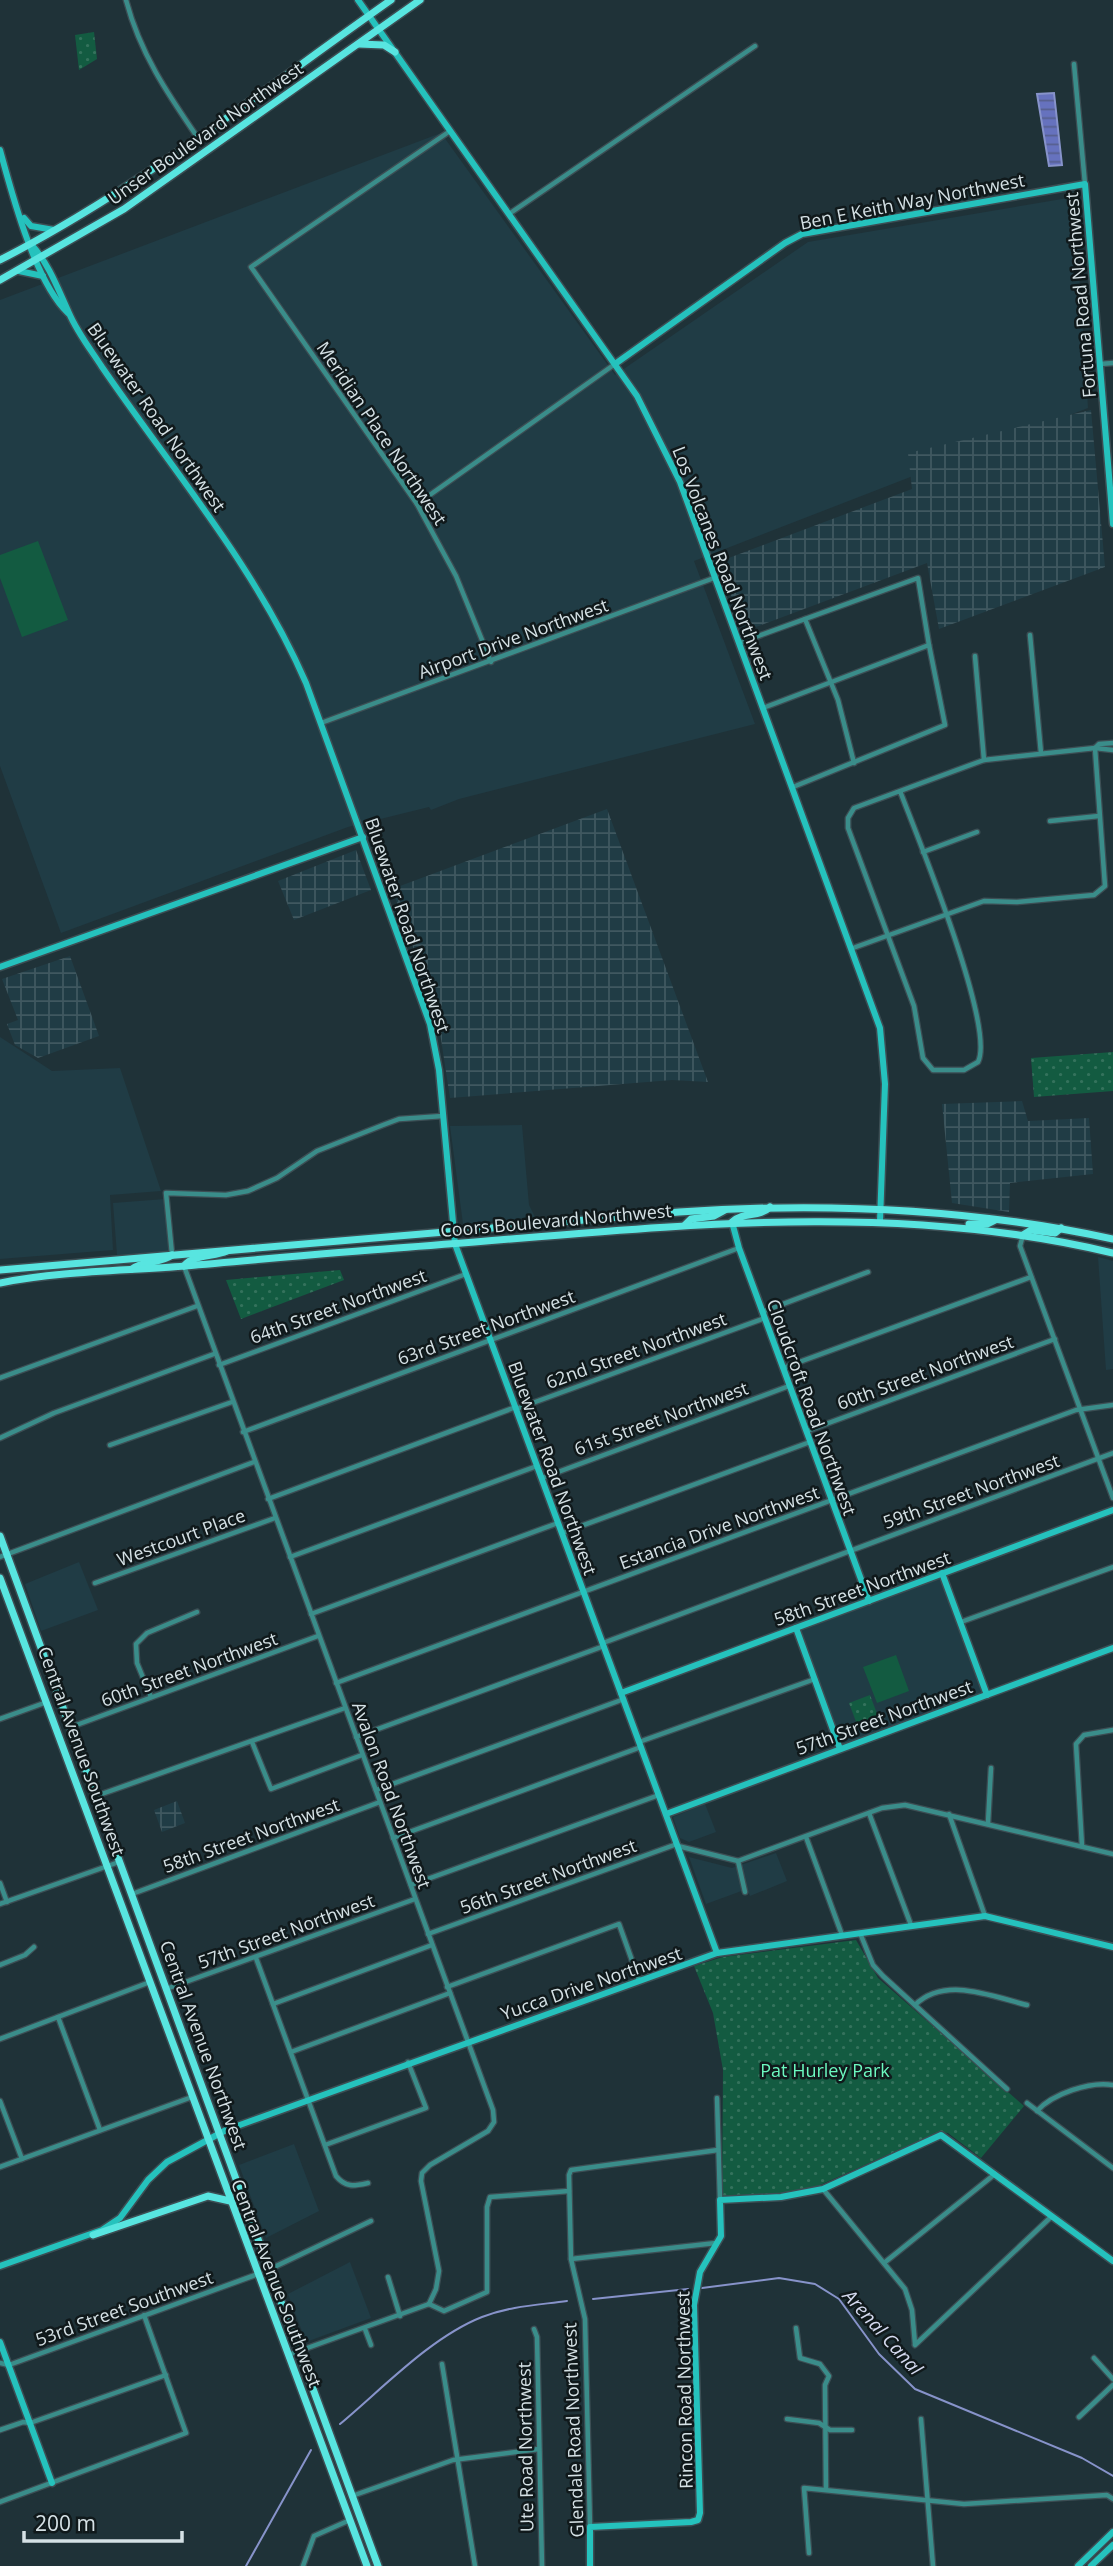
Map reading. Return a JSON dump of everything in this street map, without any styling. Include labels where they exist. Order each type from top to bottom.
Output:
[{"type":"main road","name":"Unser Boulevard Northwest","points":[[0,260],[115,195],[391,0]]},
{"type":"main road","name":"Unser Boulevard Northwest","points":[[0,280],[124,209],[186,168],[420,0]]},
{"type":"main road","points":[[359,44],[384,45],[395,52]]},
{"type":"main road","points":[[732,1222],[739,1215],[764,1213],[771,1207]]},
{"type":"main road","name":"Coors Boulevard Northwest","points":[[3,1269],[771,1207],[880,1208],[996,1219],[1113,1239]]},
{"type":"main road","points":[[685,1225],[691,1219],[714,1216],[727,1209]]},
{"type":"main road","points":[[951,1226],[987,1224],[996,1219]]},
{"type":"main road","name":"Coors Boulevard Northwest","points":[[3,1282],[131,1269],[732,1222],[880,1221],[951,1226],[1023,1235],[1113,1253]]},
{"type":"main road","points":[[1023,1235],[1031,1230],[1055,1233],[1061,1228]]},
{"type":"main road","points":[[184,1266],[196,1258],[216,1256],[230,1249]]},
{"type":"main road","points":[[131,1269],[138,1264],[163,1261],[173,1254]]},
{"type":"main road","points":[[3,1269],[3,1282]]},
{"type":"main road","name":"Central Avenue Northwest","points":[[0,1536],[3,1556],[96,1796],[302,2351],[378,2566]]},
{"type":"main road","name":"Central Avenue Southwest","points":[[0,1578],[367,2566]]},
{"type":"main road","points":[[93,2235],[204,2197],[219,2196],[230,2201]]},
{"type":"street","points":[[126,0],[137,37],[156,77],[198,138]]},
{"type":"street","name":"Los Volcanes Road Northwest","points":[[358,0],[615,364],[665,447],[853,948],[880,1028],[886,1065],[880,1221]]},
{"type":"street","points":[[509,214],[755,47]]},
{"type":"street","name":"Fortuna Road Northwest","points":[[1074,64],[1113,524]]},
{"type":"street","name":"Meridian Place Northwest","points":[[450,130],[251,267],[418,504],[456,576],[491,662]]},
{"type":"street","name":"Bluewater Road Northwest","points":[[0,150],[31,244],[69,314],[102,367],[259,589],[286,638],[321,723],[425,1006],[436,1050],[455,1244],[717,1954]]},
{"type":"street","name":"Ben E Keith Way Northwest","points":[[615,364],[785,243],[802,234],[1084,184]]},
{"type":"street","points":[[19,213],[31,226],[56,230]]},
{"type":"street","name":"Bluewater Road Northwest","points":[[39,259],[43,276],[59,305],[69,314]]},
{"type":"street","points":[[19,271],[43,276]]},
{"type":"street","points":[[1100,364],[1113,363]]},
{"type":"street","points":[[418,504],[615,364]]},
{"type":"street","points":[[739,643],[918,578],[945,724],[793,787]]},
{"type":"street","name":"Airport Drive Northwest","points":[[321,723],[714,579]]},
{"type":"street","points":[[804,619],[838,700],[854,763]]},
{"type":"street","points":[[1030,635],[1041,753]]},
{"type":"street","points":[[763,708],[929,645]]},
{"type":"street","points":[[975,656],[984,760]]},
{"type":"street","points":[[1095,748],[1099,744],[1113,743]]},
{"type":"street","points":[[853,948],[985,901],[1017,902],[1094,895],[1102,891],[1105,886],[1095,748]]},
{"type":"street","points":[[900,791],[967,970],[981,1049],[978,1062],[972,1067],[951,1071],[933,1070],[923,1058],[914,1006],[848,828],[848,818],[854,808],[900,791],[984,760],[1095,748],[1113,750]]},
{"type":"street","points":[[1050,821],[1100,816]]},
{"type":"street","points":[[923,852],[977,832]]},
{"type":"street","points":[[0,968],[363,837]]},
{"type":"street","points":[[173,1254],[166,1193],[226,1195],[248,1191],[277,1178],[317,1151],[391,1122],[443,1116]]},
{"type":"street","name":"Cloudcroft Road Northwest","points":[[732,1222],[738,1248],[869,1601]]},
{"type":"street","points":[[1023,1235],[1020,1246],[1113,1498]]},
{"type":"street","name":"63rd Street Northwest","points":[[243,1432],[738,1248]]},
{"type":"street","name":"Avalon Road Northwest","points":[[184,1266],[493,2110],[494,2122],[488,2131],[430,2165],[422,2173],[421,2181],[439,2271],[436,2289],[429,2304]]},
{"type":"street","name":"62nd Street Northwest","points":[[268,1499],[764,1315],[868,1272]]},
{"type":"street","name":"64th Street Northwest","points":[[219,1365],[467,1274]]},
{"type":"street","points":[[783,1368],[1031,1277]]},
{"type":"street","points":[[0,1378],[197,1306]]},
{"type":"street","name":"60th Street Northwest","points":[[806,1431],[1055,1339]]},
{"type":"street","points":[[0,1438],[54,1413],[215,1354]]},
{"type":"street","name":"61st Street Northwest","points":[[542,1478],[789,1386]]},
{"type":"street","points":[[110,1445],[232,1402]]},
{"type":"street","name":"Estancia Drive Northwest","points":[[336,1684],[1081,1409],[1113,1405]]},
{"type":"street","points":[[562,1534],[810,1442]]},
{"type":"street","name":"59th Street Northwest","points":[[356,1737],[1113,1453]]},
{"type":"street","points":[[3,1556],[254,1462]]},
{"type":"street","points":[[290,1557],[537,1466]]},
{"type":"street","name":"58th Street Northwest","points":[[376,1790],[796,1628],[1113,1510]]},
{"type":"street","name":"Westcourt Place","points":[[95,1583],[275,1518]]},
{"type":"street","points":[[311,1614],[558,1523]]},
{"type":"street","points":[[961,1622],[1113,1567]]},
{"type":"street","points":[[942,1573],[987,1695]]},
{"type":"street","points":[[151,1697],[137,1663],[136,1644],[147,1633],[197,1612]]},
{"type":"street","points":[[796,1628],[840,1749]]},
{"type":"street","name":"60th Street Northwest","points":[[70,1727],[318,1636]]},
{"type":"street","name":"57th Street Northwest","points":[[666,1814],[1113,1648]]},
{"type":"street","points":[[393,1838],[815,1679]]},
{"type":"street","points":[[0,1719],[48,1702]]},
{"type":"street","points":[[96,1796],[345,1708]]},
{"type":"street","points":[[1082,1846],[1074,1751],[1079,1738],[1091,1732],[1113,1730]]},
{"type":"street","points":[[253,1742],[271,1789],[362,1755]]},
{"type":"street","points":[[988,1823],[991,1768]]},
{"type":"street","points":[[411,1885],[659,1795]]},
{"type":"street","name":"58th Street Northwest","points":[[132,1894],[380,1802]]},
{"type":"street","points":[[677,1845],[737,1861],[869,1813],[905,1805],[1113,1854]]},
{"type":"street","points":[[869,1813],[911,1925]]},
{"type":"street","points":[[949,1814],[985,1916],[1113,1947]]},
{"type":"street","points":[[806,1837],[842,1935]]},
{"type":"street","name":"56th Street Northwest","points":[[428,1934],[677,1845]]},
{"type":"street","points":[[737,1861],[745,1892]]},
{"type":"street","points":[[0,1904],[119,1862]]},
{"type":"street","points":[[0,1883],[7,1902]]},
{"type":"street","name":"57th Street Northwest","points":[[166,1989],[415,1899]]},
{"type":"street","name":"Yucca Drive Northwest","points":[[0,2266],[93,2235],[120,2218],[148,2180],[167,2162],[207,2139],[408,2062],[717,1954],[985,1916]]},
{"type":"street","points":[[291,2052],[619,1924],[639,1980]]},
{"type":"street","points":[[860,1933],[873,1965],[1007,2089]]},
{"type":"street","points":[[273,2004],[432,1945]]},
{"type":"street","points":[[0,1965],[25,1955],[34,1947]]},
{"type":"street","points":[[256,1958],[341,2182],[352,2186],[368,2183]]},
{"type":"street","points":[[0,2039],[151,1982]]},
{"type":"street","points":[[915,2005],[925,1995],[956,1989],[1027,2005]]},
{"type":"street","points":[[58,2017],[100,2130]]},
{"type":"street","points":[[325,2145],[426,2108],[408,2062]]},
{"type":"street","points":[[1037,2111],[1053,2098],[1097,2084],[1113,2085]]},
{"type":"street","points":[[0,2167],[193,2096]]},
{"type":"street","points":[[571,2259],[719,2243],[717,2098]]},
{"type":"street","points":[[0,2101],[22,2159]]},
{"type":"street","points":[[1027,2103],[1113,2168]]},
{"type":"street","points":[[720,2200],[781,2197],[823,2189],[941,2135],[1113,2261]]},
{"type":"street","name":"Glendale Road Northwest","points":[[590,2566],[585,2319],[571,2259],[571,2170],[718,2150]]},
{"type":"street","points":[[884,2263],[996,2174]]},
{"type":"street","points":[[823,2189],[910,2299],[915,2345],[1052,2216]]},
{"type":"street","points":[[287,2356],[429,2304],[444,2311],[487,2292],[487,2207],[490,2197],[569,2191]]},
{"type":"street","points":[[270,2269],[371,2221]]},
{"type":"street","name":"Rincon Road Northwest","points":[[590,2527],[698,2520],[700,2513],[694,2305],[700,2272],[719,2243]]},
{"type":"street","name":"53rd Street Southwest","points":[[9,2365],[258,2274]]},
{"type":"street","points":[[388,2277],[400,2316]]},
{"type":"street","points":[[0,2502],[186,2433],[144,2315]]},
{"type":"street","points":[[796,2328],[800,2358],[820,2364],[828,2376],[825,2385],[826,2489]]},
{"type":"street","points":[[365,2329],[371,2345]]},
{"type":"street","name":"Ute Road Northwest","points":[[534,2329],[542,2566]]},
{"type":"street","points":[[0,2342],[52,2483]]},
{"type":"street","points":[[1094,2358],[1113,2379]]},
{"type":"street","points":[[0,2363],[9,2365]]},
{"type":"street","points":[[442,2364],[454,2452],[458,2459],[475,2566]]},
{"type":"street","points":[[0,2430],[23,2422],[30,2423],[166,2375]]},
{"type":"street","points":[[1079,2417],[1113,2385]]},
{"type":"street","points":[[786,2419],[830,2430],[852,2430]]},
{"type":"street","points":[[921,2419],[933,2566]]},
{"type":"street","points":[[352,2496],[458,2459],[540,2449]]},
{"type":"street","points":[[809,2553],[804,2488],[964,2504],[1107,2495],[1113,2499]]},
{"type":"street","points":[[303,2566],[314,2536],[351,2520]]},
{"type":"street","points":[[1077,2566],[1113,2532]]},
{"type":"street","points":[[1091,2566],[1113,2545]]},
{"type":"shaded area","points":[[441,133],[615,375],[808,242],[1074,197],[1088,408],[694,561],[755,724],[459,799],[431,810],[429,807],[348,827],[61,933],[0,766],[0,300]]},
{"type":"shaded area","points":[[1091,410],[1105,567],[939,629],[927,563],[745,631],[718,562],[912,489],[908,453]]},
{"type":"shaded area","points":[[607,809],[708,1082],[672,1080],[450,1098],[437,1013],[392,889]]},
{"type":"shaded area","points":[[356,850],[371,890],[294,920],[278,881]]},
{"type":"shaded area","points":[[70,956],[99,1036],[38,1058],[15,1045],[7,1024],[18,1020],[2,979]]},
{"type":"shaded area","points":[[0,1037],[52,1071],[120,1068],[161,1191],[110,1195],[113,1250],[0,1259]]},
{"type":"shaded area","points":[[1022,1101],[1028,1121],[1089,1118],[1093,1174],[1010,1183],[1009,1212],[952,1203],[942,1104]]},
{"type":"shaded area","points":[[522,1125],[529,1205],[535,1217],[463,1224],[450,1126]]},
{"type":"shaded area","points":[[165,1199],[169,1251],[117,1255],[113,1203]]},
{"type":"shaded area","points":[[1098,1257],[1113,1261],[1113,1369],[1106,1370]]},
{"type":"shaded area","points":[[79,1562],[98,1610],[41,1631],[25,1584]]},
{"type":"shaded area","points":[[941,1578],[983,1693],[843,1744],[800,1630]]},
{"type":"shaded area","points":[[177,1801],[185,1823],[162,1832],[154,1810]]},
{"type":"shaded area","points":[[705,1804],[716,1832],[689,1842],[680,1838],[673,1817]]},
{"type":"shaded area","points":[[776,1853],[787,1881],[750,1896],[747,1889],[706,1904],[689,1857],[732,1868]]},
{"type":"shaded area","points":[[294,2144],[319,2211],[266,2238],[239,2165]]},
{"type":"shaded area","points":[[350,2262],[371,2318],[306,2342],[288,2294]]},
{"type":"green space","points":[[94,32],[97,59],[79,70],[75,35]]},
{"type":"green space","points":[[38,541],[68,620],[22,637],[0,578],[0,555]]},
{"type":"green space","points":[[1113,1052],[1113,1091],[1034,1097],[1031,1058]]},
{"type":"green space","points":[[340,1270],[344,1280],[241,1319],[226,1280]]},
{"type":"green space","points":[[896,1655],[909,1691],[877,1703],[863,1667]]},
{"type":"green space","points":[[870,1695],[879,1719],[858,1727],[849,1703]]},
{"type":"green space","name":"Pat Hurley Park","points":[[856,1940],[878,1978],[1024,2106],[981,2158],[948,2133],[939,2132],[811,2189],[788,2194],[722,2196],[723,2070],[713,2013],[694,1966],[723,1957]]},
{"type":"water","points":[[1054,93],[1062,165],[1049,166],[1037,94]]},
{"type":"waterway","name":"Arenal Canal","points":[[702,2288],[779,2278],[815,2284],[839,2299],[879,2354],[915,2389],[1082,2458],[1113,2476]]},
{"type":"waterway","name":"Arenal Canal","points":[[593,2299],[688,2289]]},
{"type":"waterway","name":"Arenal Canal","points":[[340,2424],[426,2350],[463,2326],[503,2310],[567,2301]]},
{"type":"waterway","points":[[246,2566],[311,2450]]}]
